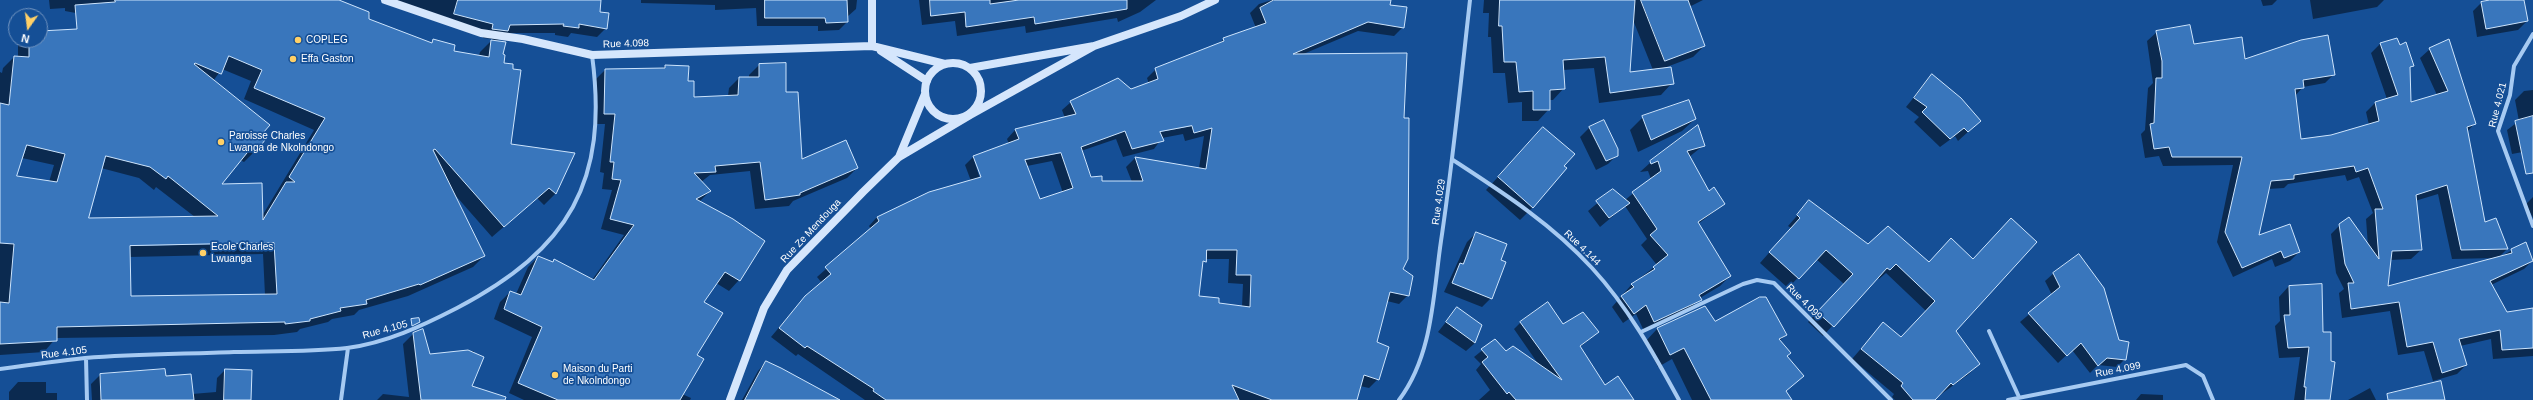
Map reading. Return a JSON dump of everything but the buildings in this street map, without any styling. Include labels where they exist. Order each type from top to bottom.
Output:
[{"type":"main road","name":"Rue 4.098","points":[[385,0],[481,33],[523,39],[592,55],[874,46],[945,64]]},
{"type":"main road","points":[[872,0],[874,46],[927,81]]},
{"type":"main road","name":"Rue Ze Mendouga","points":[[970,68],[1094,46],[1181,16],[1215,0]]},
{"type":"main road","name":"Rue Ze Mendouga","points":[[730,400],[764,308],[787,270],[823,230],[899,157],[970,115],[1094,46]]},
{"type":"main road","points":[[945,64],[958,64],[970,68],[981,83],[982,92],[980,101],[970,115],[950,120],[941,117],[930,107],[925,94],[927,81],[934,70],[945,64]]},
{"type":"main road","name":"Rue Ze Mendouga","points":[[899,157],[925,94]]},
{"type":"street","name":"Rue 4.029","points":[[1399,400],[1408,389],[1421,358],[1429,328],[1453,160],[1470,0]]},
{"type":"street","name":"Rue 4.021","points":[[2533,34],[2514,66],[2510,95],[2498,131],[2533,226]]},
{"type":"street","name":"Rue 4.105","points":[[0,369],[86,358],[348,348],[411,332],[490,291],[537,255],[571,212],[590,170],[594,139],[596,89],[592,55]]},
{"type":"street","name":"Rue 4.144","points":[[1453,160],[1531,212],[1592,268],[1641,332],[1679,400]]},
{"type":"street","name":"Rue 4.099","points":[[1641,332],[1743,284],[1758,280],[1774,283],[1891,400]]},
{"type":"street","points":[[1989,331],[2019,396]]},
{"type":"street","points":[[341,400],[348,348]]},
{"type":"street","points":[[86,358],[87,400]]},
{"type":"street","name":"Rue 4.099","points":[[2008,400],[2019,396],[2186,365],[2203,376],[2213,400]]},
{"type":"place","name":"COPLEG","points":[[298,40]]},
{"type":"place","name":"Effa Gaston","points":[[293,59]]},
{"type":"place","name":"Paroisse Charles Lwanga de Nkolndongo","points":[[221,142]]},
{"type":"place","name":"Ecole Charles Lwuanga","points":[[203,253]]},
{"type":"place","name":"Maison du Parti de Nkolndongo","points":[[555,375]]}]
